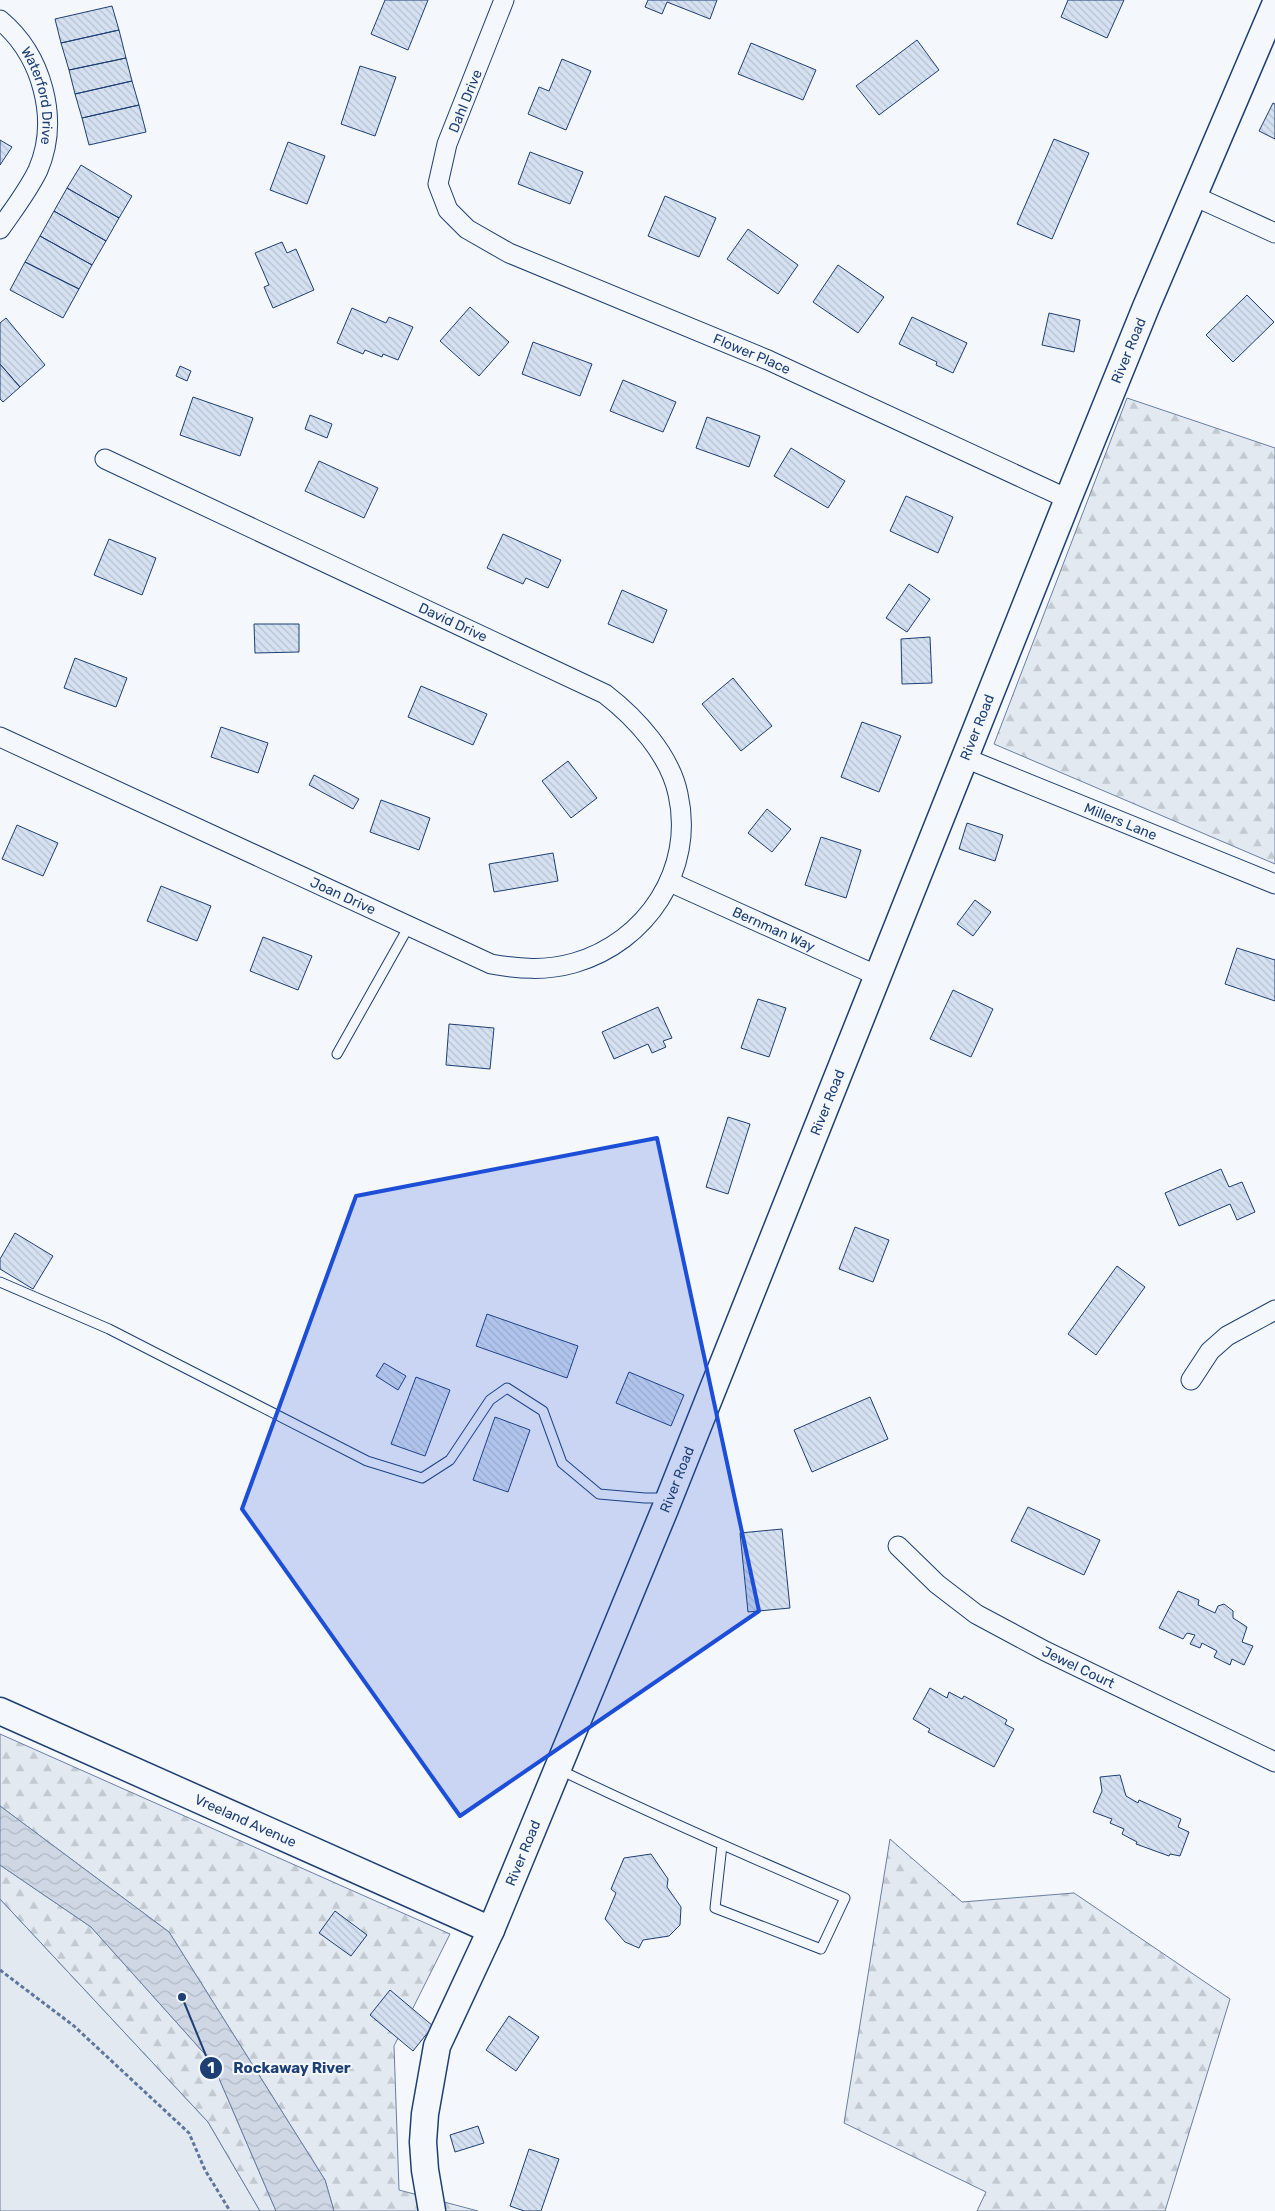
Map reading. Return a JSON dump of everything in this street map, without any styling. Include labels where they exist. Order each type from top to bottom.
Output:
[{"type":"street","name":"Dahl Drive","points":[[445,203],[438,184],[447,144],[504,0]]},
{"type":"street","name":"River Road","points":[[432,2211],[425,2170],[423,2142],[425,2114],[438,2046],[490,1930],[670,1498],[1068,499],[1275,5]]},
{"type":"street","name":"Waterford Drive","points":[[0,20],[9,27],[25,49],[38,74],[46,100],[48,128],[47,142],[39,168],[0,229]]},
{"type":"street","points":[[1194,196],[1275,233]]},
{"type":"street","name":"Flower Place","points":[[445,203],[456,220],[466,230],[509,253],[768,360],[1068,499]]},
{"type":"street","name":"David Drive","points":[[105,459],[606,694],[626,712],[653,744],[674,780],[682,820],[682,834],[678,862],[670,882]]},
{"type":"street","name":"Joan Drive","points":[[0,737],[491,964],[519,969],[546,968],[574,963],[612,947],[634,931],[653,911],[670,882]]},
{"type":"street","name":"Millers Lane","points":[[965,758],[1275,884]]},
{"type":"street","name":"Bernman Way","points":[[670,882],[878,976]]},
{"type":"street","points":[[1191,1380],[1210,1351],[1227,1336],[1275,1310]]},
{"type":"street","name":"Jewel Court","points":[[898,1546],[937,1584],[976,1614],[1045,1651],[1275,1762]]},
{"type":"street","name":"Vreeland Avenue","points":[[0,1711],[490,1930]]},
{"type":"lane","points":[[337,1054],[409,926]]},
{"type":"lane","points":[[0,1282],[108,1329],[367,1461],[422,1478],[450,1460],[490,1400],[507,1388],[543,1411],[562,1463],[599,1494],[670,1498]]},
{"type":"lane","points":[[558,1769],[666,1821],[722,1845],[845,1898],[821,1949],[715,1908],[722,1845]]},
{"type":"path","points":[[0,1970],[74,2026],[189,2133],[206,2170],[230,2211]]},
{"type":"highlighted area","points":[[657,1138],[759,1611],[460,1816],[242,1509],[356,1196]]},
{"type":"green space","points":[[1127,398],[1275,448],[1275,864],[994,744]]},
{"type":"green space","points":[[0,1734],[450,1934],[394,2046],[399,2190],[478,2211],[334,2211],[325,2180],[169,1932],[0,1806]]},
{"type":"green space","points":[[890,1839],[962,1902],[1074,1893],[1230,1999],[1165,2211],[977,2211],[986,2192],[844,2123]]},
{"type":"green space","points":[[0,1865],[91,1927],[212,2062],[276,2211],[260,2211],[208,2122],[0,1899]]},
{"type":"green space","points":[[0,1899],[208,2122],[260,2211],[0,2211]]},
{"type":"water","points":[[0,1806],[169,1932],[325,2180],[334,2211],[276,2211],[212,2062],[91,1927],[0,1865]]},
{"type":"building","points":[[385,0],[428,0],[408,50],[371,34]]},
{"type":"building","points":[[648,0],[717,0],[710,19],[667,2],[662,14],[645,7]]},
{"type":"building","points":[[1068,0],[1124,0],[1107,38],[1061,17]]},
{"type":"building","points":[[112,6],[119,30],[61,43],[55,19]]},
{"type":"building","points":[[119,30],[126,58],[69,70],[61,43]]},
{"type":"building","points":[[917,40],[939,70],[879,115],[856,86]]},
{"type":"building","points":[[751,43],[816,70],[803,100],[738,74]]},
{"type":"building","points":[[126,58],[132,81],[75,94],[69,70]]},
{"type":"building","points":[[562,59],[591,71],[566,130],[528,114],[539,87],[549,91]]},
{"type":"building","points":[[360,66],[396,77],[375,136],[341,124]]},
{"type":"building","points":[[132,81],[139,105],[82,118],[75,94]]},
{"type":"building","points":[[1273,103],[1275,104],[1275,139],[1259,131]]},
{"type":"building","points":[[139,105],[146,132],[89,145],[82,118]]},
{"type":"building","points":[[1054,139],[1089,153],[1052,239],[1017,224]]},
{"type":"building","points":[[0,140],[12,147],[0,165]]},
{"type":"building","points":[[288,142],[325,156],[307,204],[270,190]]},
{"type":"building","points":[[530,152],[583,172],[570,204],[518,184]]},
{"type":"building","points":[[81,165],[132,196],[119,218],[67,188]]},
{"type":"building","points":[[67,188],[119,218],[106,241],[54,211]]},
{"type":"building","points":[[665,196],[716,218],[699,257],[648,236]]},
{"type":"building","points":[[54,211],[106,241],[92,265],[40,236]]},
{"type":"building","points":[[748,229],[798,265],[778,294],[727,259]]},
{"type":"building","points":[[40,236],[92,265],[79,289],[25,262]]},
{"type":"building","points":[[282,242],[287,253],[296,249],[314,290],[273,308],[264,287],[269,285],[255,253]]},
{"type":"building","points":[[25,262],[79,289],[63,318],[10,290]]},
{"type":"building","points":[[838,265],[884,297],[858,333],[813,302]]},
{"type":"building","points":[[1247,295],[1274,322],[1233,362],[1206,335]]},
{"type":"building","points":[[470,307],[509,342],[479,376],[440,341]]},
{"type":"building","points":[[352,308],[386,323],[389,317],[413,327],[398,360],[383,354],[382,357],[365,350],[363,354],[337,343]]},
{"type":"building","points":[[1049,313],[1080,320],[1074,352],[1042,345]]},
{"type":"building","points":[[912,317],[967,343],[953,373],[936,365],[937,362],[899,344]]},
{"type":"building","points":[[6,318],[45,365],[20,387],[0,364],[0,323]]},
{"type":"building","points":[[533,342],[592,364],[580,396],[522,374]]},
{"type":"building","points":[[0,364],[20,387],[3,402],[0,399]]},
{"type":"building","points":[[180,366],[191,371],[187,381],[176,376]]},
{"type":"building","points":[[623,380],[676,402],[663,432],[610,411]]},
{"type":"building","points":[[193,397],[253,418],[240,456],[180,435]]},
{"type":"building","points":[[310,415],[332,424],[327,438],[305,429]]},
{"type":"building","points":[[707,417],[760,436],[749,467],[696,448]]},
{"type":"building","points":[[791,448],[845,481],[828,508],[774,476]]},
{"type":"building","points":[[319,461],[378,488],[364,518],[305,491]]},
{"type":"building","points":[[906,496],[953,517],[938,553],[890,531]]},
{"type":"building","points":[[503,534],[561,560],[548,588],[526,578],[523,584],[487,568]]},
{"type":"building","points":[[109,539],[156,558],[142,595],[94,575]]},
{"type":"building","points":[[909,584],[930,599],[907,632],[886,618]]},
{"type":"building","points":[[622,590],[667,610],[653,643],[608,624]]},
{"type":"building","points":[[254,624],[299,624],[299,652],[255,653]]},
{"type":"building","points":[[930,637],[932,683],[902,684],[901,639]]},
{"type":"building","points":[[75,658],[127,678],[116,707],[64,688]]},
{"type":"building","points":[[733,678],[772,726],[741,751],[702,704]]},
{"type":"building","points":[[421,686],[487,714],[473,745],[408,717]]},
{"type":"building","points":[[862,722],[901,736],[879,792],[841,777]]},
{"type":"building","points":[[221,727],[268,743],[258,773],[211,757]]},
{"type":"building","points":[[568,761],[597,798],[571,818],[542,781]]},
{"type":"building","points":[[314,775],[359,799],[353,809],[309,785]]},
{"type":"building","points":[[381,800],[430,818],[419,850],[370,832]]},
{"type":"building","points":[[767,809],[791,829],[772,852],[748,833]]},
{"type":"building","points":[[967,823],[1003,835],[995,861],[959,849]]},
{"type":"building","points":[[17,825],[58,843],[43,876],[2,859]]},
{"type":"building","points":[[821,837],[861,850],[846,898],[805,885]]},
{"type":"building","points":[[553,853],[558,881],[494,892],[489,864]]},
{"type":"building","points":[[161,886],[211,906],[197,941],[147,921]]},
{"type":"building","points":[[975,900],[991,912],[973,936],[957,924]]},
{"type":"building","points":[[263,937],[312,956],[298,990],[250,971]]},
{"type":"building","points":[[1237,948],[1275,960],[1275,1001],[1225,984]]},
{"type":"building","points":[[953,990],[993,1009],[971,1057],[930,1039]]},
{"type":"building","points":[[758,999],[786,1008],[769,1057],[741,1048]]},
{"type":"building","points":[[658,1007],[672,1038],[663,1041],[666,1047],[652,1053],[648,1044],[614,1059],[602,1032]]},
{"type":"building","points":[[449,1024],[494,1028],[490,1069],[446,1065]]},
{"type":"building","points":[[728,1117],[750,1124],[728,1194],[706,1187]]},
{"type":"building","points":[[1221,1169],[1229,1187],[1242,1182],[1255,1212],[1237,1220],[1230,1204],[1179,1226],[1165,1193]]},
{"type":"building","points":[[855,1227],[889,1240],[873,1282],[839,1269]]},
{"type":"building","points":[[15,1233],[53,1256],[33,1289],[0,1269],[0,1259]]},
{"type":"building","points":[[1117,1266],[1145,1287],[1096,1355],[1068,1334]]},
{"type":"building","points":[[487,1314],[578,1346],[567,1378],[476,1346]]},
{"type":"building","points":[[384,1363],[406,1376],[398,1390],[376,1376]]},
{"type":"building","points":[[629,1372],[684,1395],[671,1426],[616,1403]]},
{"type":"building","points":[[416,1377],[450,1390],[425,1456],[391,1444]]},
{"type":"building","points":[[870,1397],[888,1439],[812,1472],[794,1430]]},
{"type":"building","points":[[495,1417],[530,1430],[508,1492],[473,1480]]},
{"type":"building","points":[[1028,1507],[1100,1540],[1084,1575],[1011,1541]]},
{"type":"building","points":[[782,1529],[790,1608],[748,1612],[740,1533]]},
{"type":"building","points":[[1178,1591],[1199,1600],[1198,1605],[1215,1613],[1218,1606],[1224,1604],[1233,1611],[1233,1618],[1247,1627],[1242,1642],[1253,1646],[1244,1665],[1232,1659],[1230,1665],[1214,1657],[1217,1651],[1202,1643],[1200,1648],[1190,1644],[1195,1635],[1187,1633],[1183,1639],[1159,1628]]},
{"type":"building","points":[[930,1688],[947,1698],[949,1692],[962,1699],[964,1696],[1007,1720],[1005,1724],[1014,1729],[994,1767],[928,1732],[930,1729],[913,1719]]},
{"type":"building","points":[[1120,1775],[1126,1796],[1138,1803],[1139,1800],[1181,1819],[1178,1827],[1189,1832],[1180,1856],[1170,1854],[1169,1856],[1136,1844],[1137,1842],[1122,1834],[1124,1829],[1110,1823],[1112,1819],[1093,1812],[1102,1791],[1100,1777]]},
{"type":"building","points":[[651,1854],[668,1879],[667,1887],[681,1907],[680,1925],[669,1936],[643,1940],[639,1948],[625,1942],[605,1919],[616,1893],[611,1889],[624,1858]]},
{"type":"building","points":[[335,1911],[367,1935],[351,1956],[319,1933]]},
{"type":"building","points":[[390,1990],[433,2026],[413,2051],[370,2015]]},
{"type":"building","points":[[509,2016],[539,2037],[516,2071],[486,2050]]},
{"type":"building","points":[[478,2126],[484,2143],[455,2152],[450,2135]]},
{"type":"building","points":[[529,2149],[559,2159],[541,2211],[524,2211],[510,2206]]},
{"type":"place","name":"Rockaway River","points":[[182,1997]]}]
